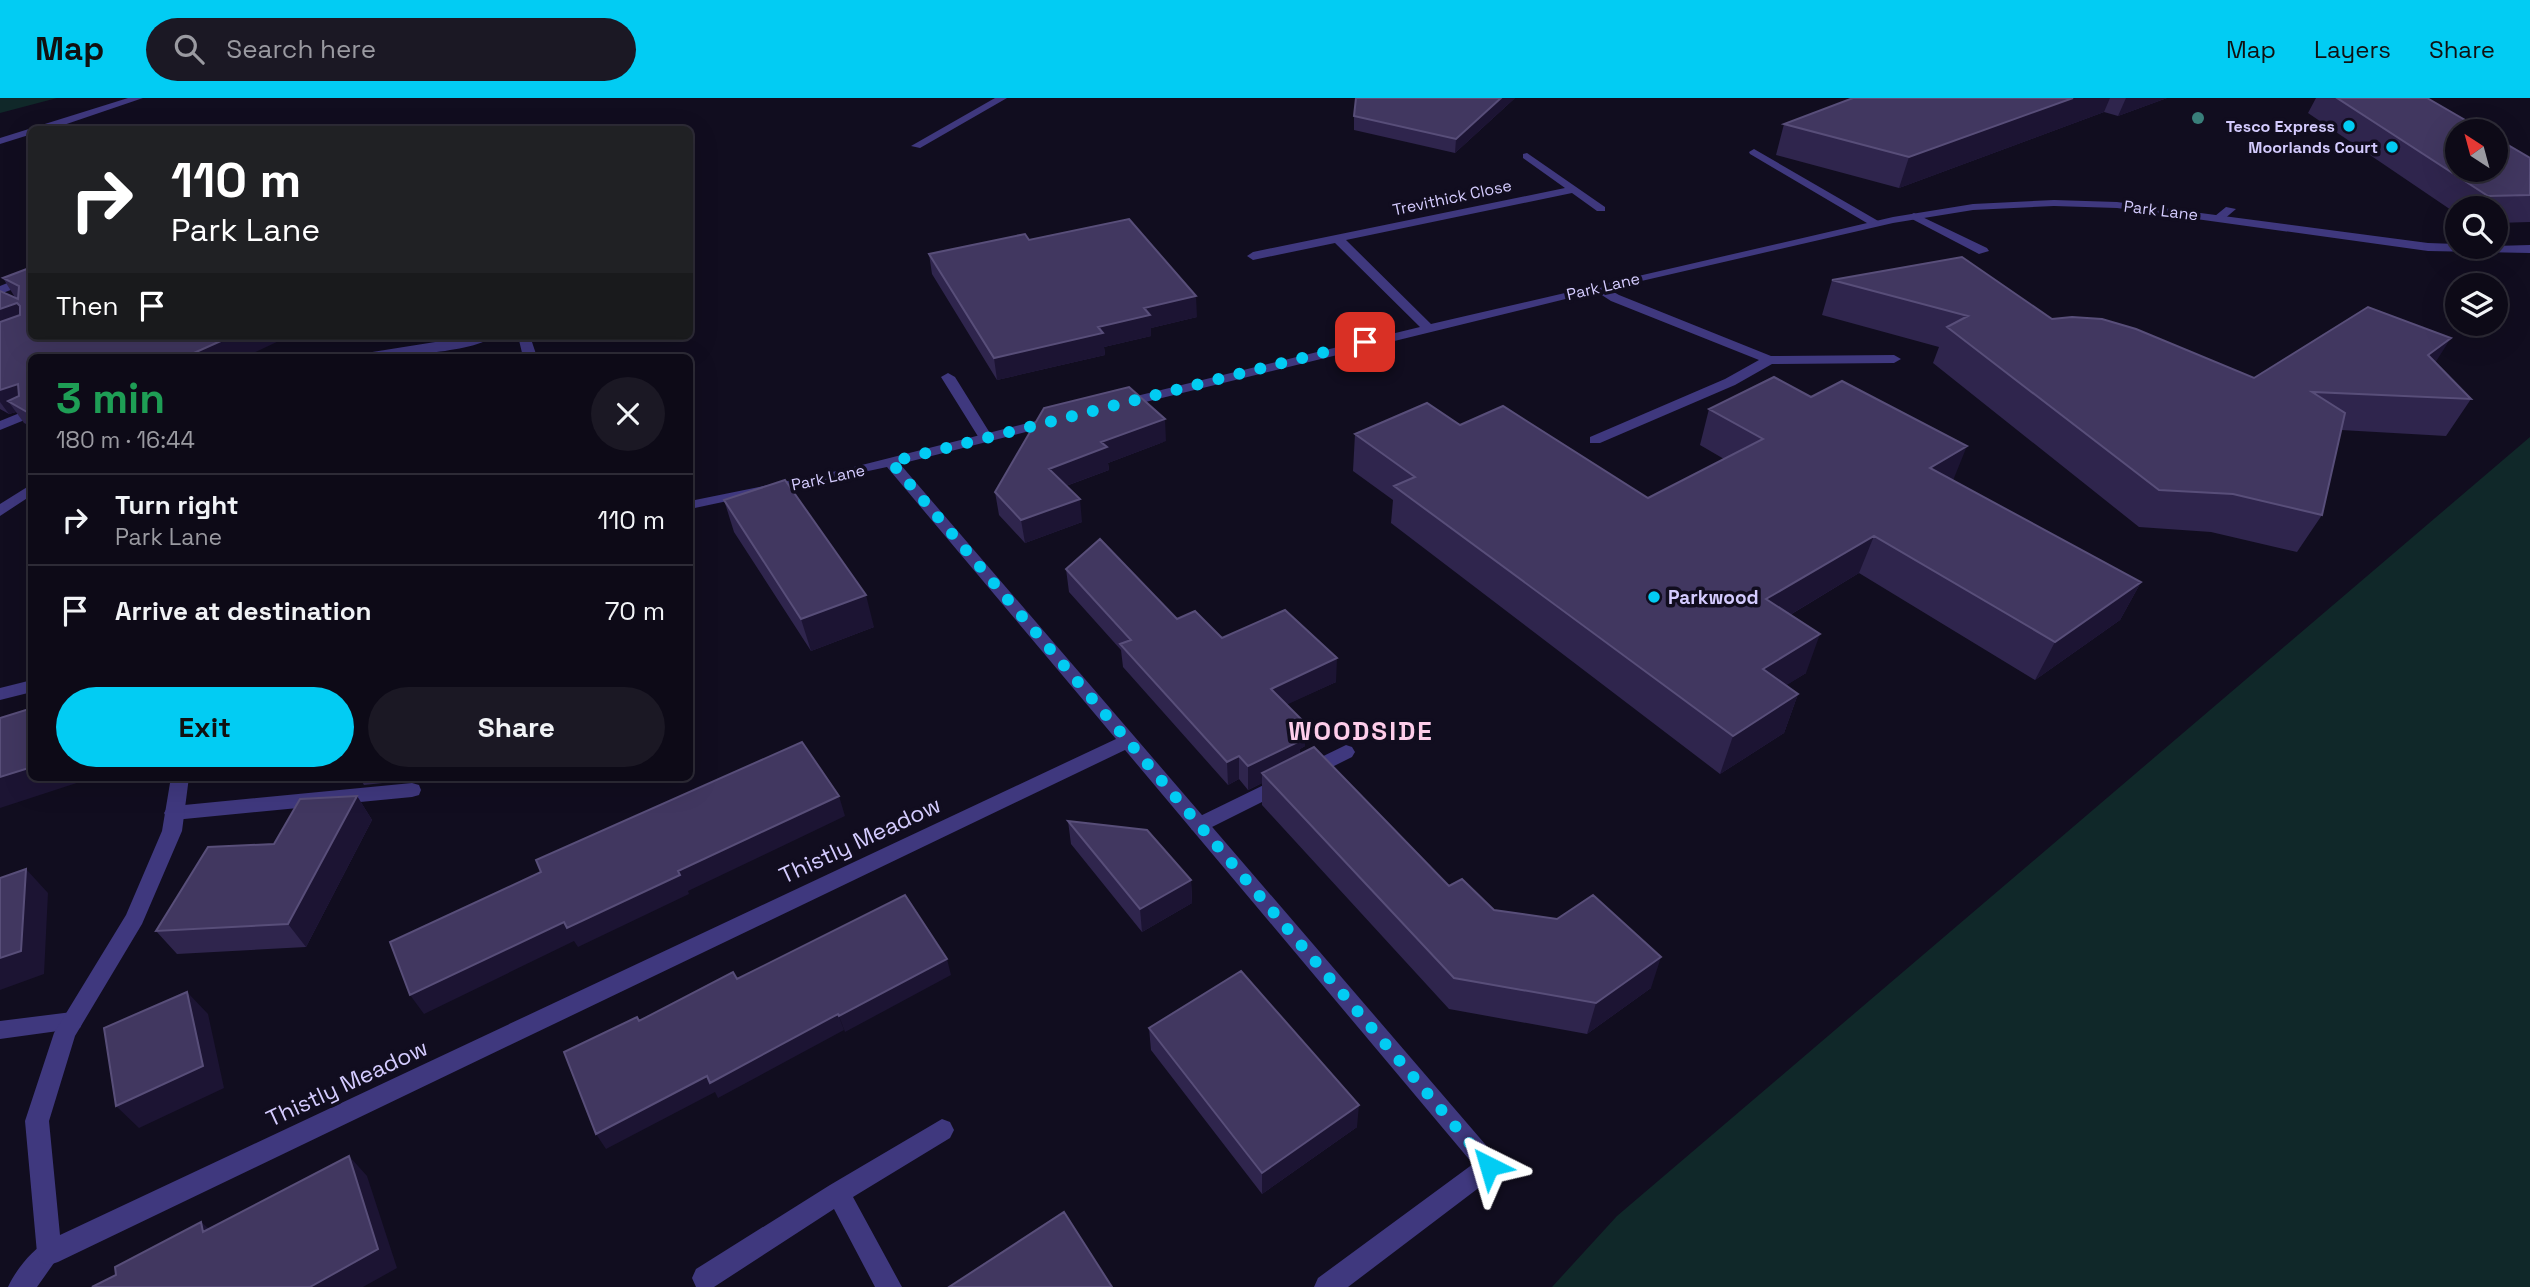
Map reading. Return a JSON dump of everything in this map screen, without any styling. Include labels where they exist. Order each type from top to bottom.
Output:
[{"type":"street","points":[[50,126],[138,98]]},
{"type":"street","points":[[916,146],[1002,98]]},
{"type":"street","points":[[0,141],[28,132]]},
{"type":"street","points":[[1754,152],[1876,224]]},
{"type":"street","name":"Trevithick Close","points":[[1527,156],[1601,209]]},
{"type":"street","name":"Trevithick Close","points":[[1253,256],[1573,190]]},
{"type":"street","name":"Park Lane","points":[[1102,408],[1598,287],[1876,224],[1972,207],[2054,203],[2117,205],[2428,247],[2530,249]]},
{"type":"street","points":[[2219,218],[2230,208]]},
{"type":"street","points":[[1914,216],[1983,251]]},
{"type":"street","points":[[1338,239],[1427,327]]},
{"type":"street","points":[[0,290],[28,279]]},
{"type":"street","points":[[1598,287],[1615,298],[1769,360],[1894,359]]},
{"type":"street","points":[[387,354],[472,340]]},
{"type":"street","points":[[1595,440],[1730,382],[1769,360]]},
{"type":"street","points":[[948,377],[986,438]]},
{"type":"street","points":[[0,426],[28,414]]},
{"type":"street","name":"Park Lane","points":[[693,504],[891,462],[1076,415]]},
{"type":"street","points":[[891,462],[1489,1166],[1327,1287]]},
{"type":"street","points":[[0,511],[28,491]]},
{"type":"street","points":[[0,694],[28,687]]},
{"type":"street","name":"Thistly Meadow","points":[[49,1254],[1128,741]]},
{"type":"street","points":[[1199,825],[1346,752]]},
{"type":"street","points":[[21,1287],[49,1254],[37,1121],[65,1033],[135,918],[172,831],[179,781]]},
{"type":"street","points":[[174,813],[412,790]]},
{"type":"street","points":[[0,1030],[72,1021]]},
{"type":"street","points":[[705,1278],[942,1130]]},
{"type":"street","points":[[838,1193],[889,1287]]},
{"type":"green space","points":[[0,98],[57,98],[0,113]]},
{"type":"green space","points":[[2530,437],[2530,1287],[1552,1287],[1617,1216]]},
{"type":"building","points":[[1356,98],[1501,98],[1456,139],[1354,116]]},
{"type":"building","points":[[1853,98],[2073,98],[1909,157],[1784,124]]},
{"type":"building","points":[[2337,98],[2427,98],[2463,119],[2445,119],[2445,168]]},
{"type":"building","points":[[2508,145],[2530,158],[2530,195],[2488,196],[2466,182],[2508,182]]},
{"type":"building","points":[[1129,219],[1196,296],[1144,308],[1150,315],[1098,327],[1103,333],[994,358],[929,254],[1025,234],[1029,240]]},
{"type":"building","points":[[1962,257],[2052,319],[2102,319],[2136,329],[2254,378],[2368,307],[2451,338],[2428,355],[2471,399],[2312,392],[2345,413],[2322,515],[2233,494],[2159,490],[1947,327],[1968,316],[1832,280]]},
{"type":"building","points":[[28,269],[28,340],[223,340],[192,354],[28,354],[27,412],[8,401],[19,396],[18,384],[0,390],[0,322],[20,315],[20,306],[17,303],[0,309],[0,291],[18,299],[19,286],[3,278]]},
{"type":"building","name":"Parkwood","points":[[1774,377],[1811,397],[1842,381],[1967,446],[1930,468],[2141,582],[2055,642],[1874,536],[1766,599],[1820,634],[1763,669],[1798,694],[1733,736],[1394,486],[1415,477],[1355,434],[1427,403],[1460,425],[1503,406],[1648,498],[1763,439],[1709,409]]},
{"type":"building","points":[[1129,387],[1165,419],[1101,442],[1107,447],[1049,469],[1080,499],[1021,520],[995,492],[1044,408]]},
{"type":"building","points":[[785,480],[866,595],[801,619],[724,500]]},
{"type":"building","points":[[1100,539],[1177,619],[1195,611],[1222,638],[1285,610],[1337,658],[1271,689],[1305,723],[1290,731],[1300,741],[1248,766],[1239,756],[1227,762],[1120,644],[1131,640],[1066,569]]},
{"type":"building","points":[[28,709],[28,768],[0,777],[0,718]]},
{"type":"building","points":[[802,742],[839,796],[678,871],[680,875],[567,928],[564,922],[410,995],[390,942],[541,872],[536,860]]},
{"type":"building","points":[[1314,747],[1449,886],[1462,879],[1494,910],[1557,919],[1593,895],[1661,957],[1596,1003],[1454,978],[1262,773]]},
{"type":"building","points":[[357,796],[288,924],[156,931],[208,847],[274,844],[300,799]]},
{"type":"building","points":[[1068,821],[1147,830],[1191,880],[1140,909]]},
{"type":"building","points":[[26,869],[21,951],[0,958],[0,878]]},
{"type":"building","points":[[905,895],[947,959],[710,1083],[707,1076],[596,1134],[564,1052],[637,1017],[639,1021],[733,972],[737,979]]},
{"type":"building","points":[[1241,971],[1359,1105],[1262,1173],[1149,1028]]},
{"type":"building","points":[[187,992],[203,1066],[116,1106],[104,1028]]},
{"type":"building","points":[[349,1156],[378,1249],[310,1287],[92,1287],[116,1275],[115,1267],[201,1222],[203,1232]]},
{"type":"building","points":[[1064,1212],[1112,1287],[949,1287]]},
{"type":"place","name":"Tesco Express","points":[[2349,126]]},
{"type":"place","name":"Moorlands Court","points":[[2392,147]]},
{"type":"place","name":"Parkwood","points":[[1654,597]]},
{"type":"district","name":"WOODSIDE","points":[[1361,731]]},
{"type":"route","points":[[1365,342],[891,462],[1489,1166]]}]
